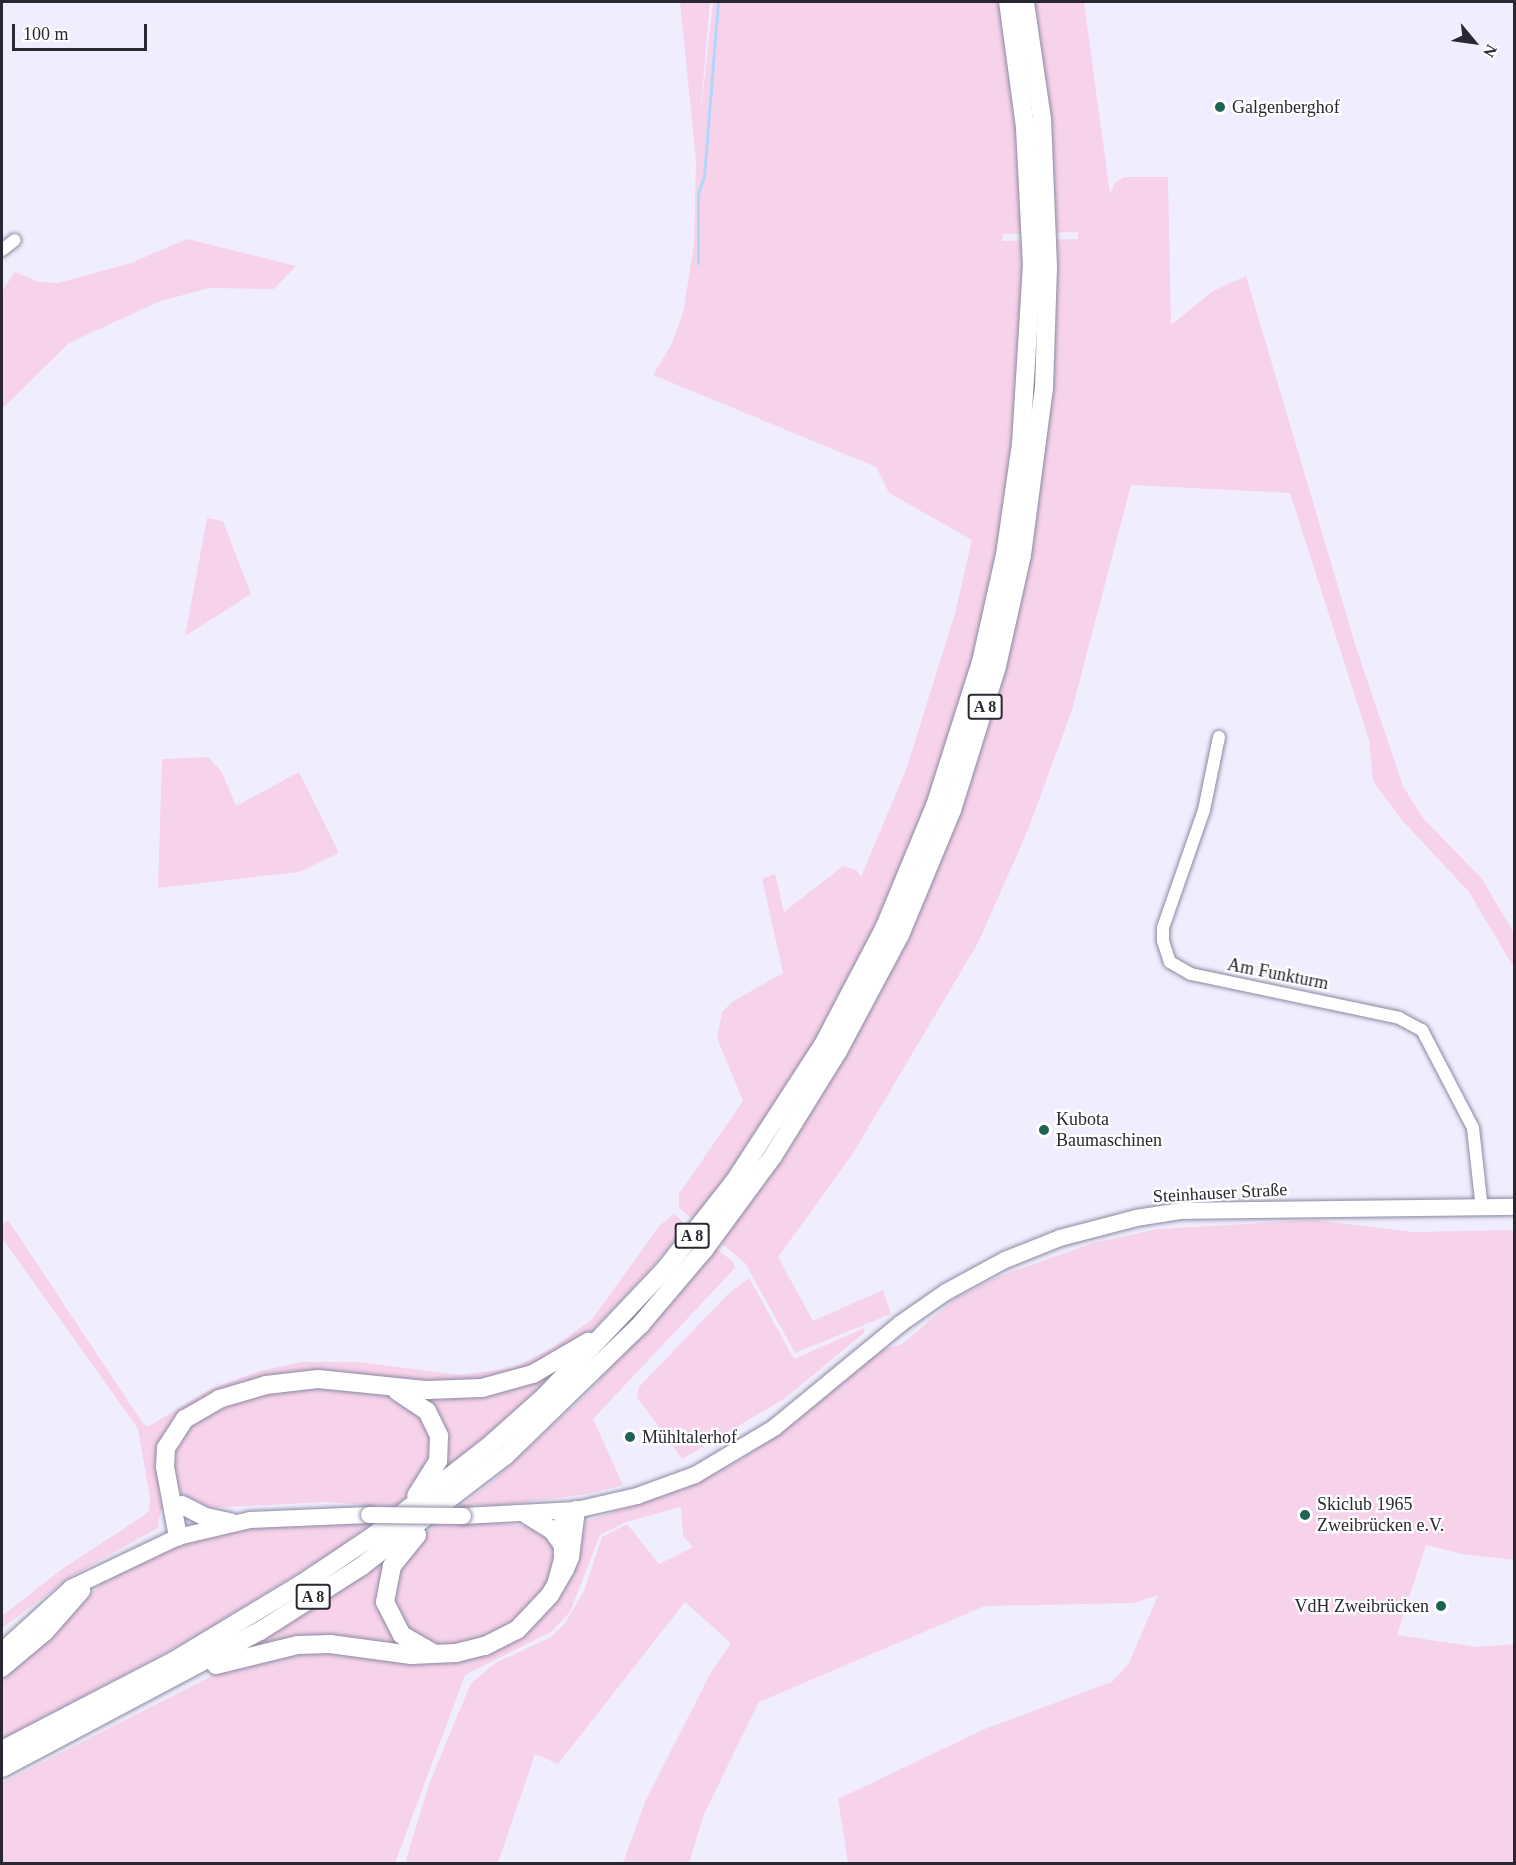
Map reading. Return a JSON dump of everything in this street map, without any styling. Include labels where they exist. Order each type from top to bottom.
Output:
[{"type":"highway","name":"A 8","points":[[2,1750],[172,1662],[373,1536],[489,1446],[621,1319],[734,1182],[823,1045],[910,871],[963,725],[1005,555],[1021,444],[1030,334],[1032,266],[1025,127],[1008,2]]},
{"type":"highway","name":"A 8","points":[[2,1768],[177,1678],[362,1566],[442,1507],[505,1456],[602,1364],[648,1316],[743,1199],[805,1106],[868,999],[922,884],[952,810],[998,666],[1020,565],[1044,388],[1047,198],[1040,110],[1025,2]]},
{"type":"highway","points":[[178,1537],[166,1473],[166,1448],[176,1428],[192,1414],[219,1399],[298,1380],[334,1379],[384,1386],[464,1391],[512,1382],[567,1356],[621,1319]]},
{"type":"highway","points":[[373,1536],[425,1486],[434,1471],[440,1449],[436,1425],[427,1411],[407,1395],[384,1386]]},
{"type":"highway","points":[[166,1473],[182,1504],[186,1523],[178,1537]]},
{"type":"highway","points":[[182,1504],[206,1517],[230,1522]]},
{"type":"highway","points":[[435,1653],[412,1643],[396,1629],[387,1610],[385,1593],[395,1560],[442,1507]]},
{"type":"highway","points":[[558,1581],[563,1545],[562,1525],[568,1514],[576,1510]]},
{"type":"highway","points":[[177,1678],[249,1654],[298,1645],[435,1653],[470,1650],[517,1630],[541,1608],[558,1581],[573,1546],[576,1510]]},
{"type":"highway","points":[[526,1514],[552,1530],[563,1545]]},
{"type":"main road","name":"Steinhauser Straße","points":[[105,1571],[178,1537],[230,1522],[297,1515],[526,1514],[576,1510],[637,1496],[680,1481],[774,1428],[887,1334],[946,1292],[1005,1260],[1060,1238],[1136,1218],[1181,1211],[1515,1207]]},
{"type":"main road","points":[[2,1651],[63,1594],[105,1571]]},
{"type":"main road","points":[[2,1669],[39,1638],[75,1597],[105,1571]]},
{"type":"street","points":[[2,250],[15,240]]},
{"type":"street","name":"Am Funkturm","points":[[1219,737],[1204,810],[1163,928],[1162,941],[1170,962],[1191,975],[1399,1018],[1422,1030],[1473,1128],[1482,1209]]},
{"type":"shaded area","points":[[680,2],[710,2],[700,119],[713,2],[1084,2],[1110,194],[1115,183],[1124,177],[1168,177],[1171,325],[1213,291],[1246,276],[1356,647],[1403,786],[1423,818],[1482,879],[1514,933],[1514,968],[1469,892],[1400,818],[1373,781],[1369,740],[1290,493],[1131,485],[1072,710],[1028,830],[978,943],[852,1155],[778,1257],[813,1321],[883,1290],[891,1314],[795,1353],[745,1263],[679,1208],[679,1194],[743,1101],[717,1038],[722,1012],[732,1002],[783,973],[762,879],[775,874],[784,912],[843,866],[856,870],[861,877],[907,767],[955,613],[972,540],[889,493],[876,467],[653,375],[671,345],[683,313],[694,244],[696,161]],"holes":[[[1078,232],[1078,239],[1002,241],[1003,234]]]},
{"type":"shaded area","points":[[187,239],[296,266],[274,289],[209,288],[158,302],[69,343],[2,409],[2,291],[15,272],[39,282],[58,283],[131,263]]},
{"type":"shaded area","points":[[207,518],[223,521],[251,594],[185,636]]},
{"type":"shaded area","points":[[208,757],[222,772],[236,806],[299,772],[339,853],[299,872],[158,888],[162,759]]},
{"type":"shaded area","points":[[674,1214],[687,1225],[651,1268],[595,1328],[543,1365],[468,1387],[323,1373],[177,1417],[161,1443],[167,1508],[160,1511],[158,1528],[72,1576],[2,1628],[2,1616],[62,1569],[149,1511],[150,1498],[138,1429],[2,1238],[2,1225],[8,1220],[144,1425],[149,1426],[211,1389],[260,1371],[301,1362],[359,1362],[460,1375],[513,1368],[551,1349],[592,1319],[660,1225]]},
{"type":"shaded area","points":[[1314,1220],[1414,1232],[1514,1230],[1514,1560],[1462,1554],[1426,1545],[1397,1635],[1477,1647],[1514,1644],[1514,1863],[848,1863],[838,1799],[987,1728],[1112,1682],[1129,1663],[1158,1595],[1134,1603],[985,1606],[759,1702],[704,1814],[689,1863],[623,1863],[645,1802],[710,1674],[731,1643],[685,1602],[558,1764],[535,1754],[498,1863],[405,1863],[429,1784],[471,1683],[497,1662],[551,1637],[565,1623],[584,1591],[602,1537],[627,1524],[659,1564],[693,1547],[683,1536],[681,1507],[626,1522],[600,1535],[570,1612],[551,1632],[465,1675],[395,1863],[2,1864],[2,1783],[225,1669],[303,1650],[395,1657],[520,1637],[548,1610],[587,1521],[687,1488],[740,1460],[779,1434],[879,1351],[902,1344],[956,1298],[1000,1276],[1093,1243],[1158,1229]]},
{"type":"shaded area","points":[[716,1248],[733,1262],[735,1268],[593,1419],[623,1485],[588,1494],[495,1506],[474,1504],[448,1525],[464,1526],[467,1521],[541,1527],[558,1550],[546,1589],[524,1616],[490,1639],[447,1648],[412,1639],[388,1596],[389,1585],[421,1537],[493,1481],[590,1391]]},
{"type":"shaded area","points":[[749,1278],[794,1359],[864,1328],[864,1333],[784,1399],[682,1459],[637,1397],[638,1388],[728,1294]]},
{"type":"shaded area","points":[[558,1370],[492,1431],[442,1471],[417,1393]]},
{"type":"shaded area","points":[[332,1385],[381,1390],[425,1415],[436,1453],[413,1492],[337,1549],[194,1637],[2,1740],[2,1678],[102,1583],[166,1549],[204,1536],[217,1537],[249,1526],[356,1520],[359,1525],[383,1506],[326,1502],[208,1508],[197,1500],[186,1499],[177,1486],[171,1457],[196,1418],[248,1395]]},
{"type":"shaded area","points":[[390,1557],[382,1583],[408,1645],[249,1649]]},
{"type":"waterway","points":[[698,263],[698,194],[704,176],[718,2]]},
{"type":"place","name":"Galgenberghof","points":[[1220,107]]},
{"type":"place","name":"Kubota Baumaschinen","points":[[1044,1130]]},
{"type":"place","name":"Mühltalerhof","points":[[630,1437]]},
{"type":"place","name":"Skiclub 1965 Zweibrücken e.V.","points":[[1305,1515]]},
{"type":"place","name":"VdH Zweibrücken","points":[[1441,1606]]}]
